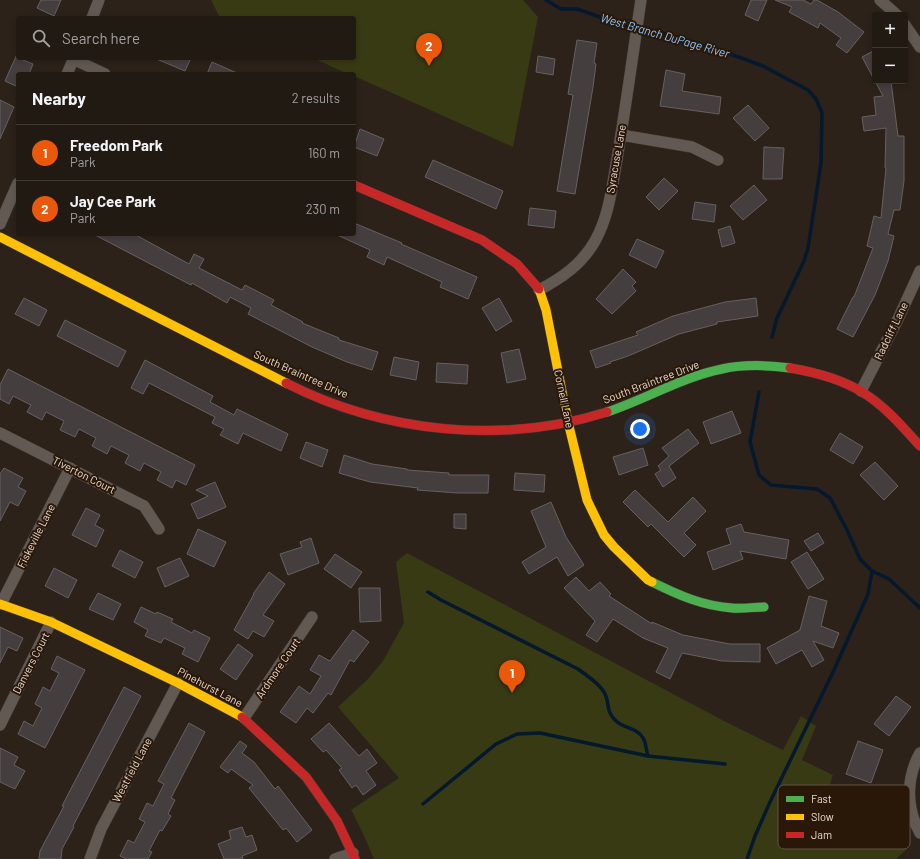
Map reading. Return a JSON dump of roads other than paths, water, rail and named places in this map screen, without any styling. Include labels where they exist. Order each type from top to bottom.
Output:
[{"type":"street","points":[[93,16],[100,0]]},
{"type":"street","name":"Syracuse Lane","points":[[539,290],[569,272],[587,254],[600,232],[608,208],[621,135],[641,0]]},
{"type":"street","points":[[880,0],[894,12]]},
{"type":"street","points":[[908,29],[920,47]]},
{"type":"street","points":[[68,72],[74,60]]},
{"type":"street","points":[[76,60],[102,72]]},
{"type":"street","points":[[621,135],[692,147],[718,160]]},
{"type":"street","name":"Cornell Lane","points":[[356,186],[482,240],[517,264],[539,290],[546,310],[568,422],[587,500],[604,535],[614,547],[648,580],[674,593],[701,603],[733,608],[764,607]]},
{"type":"street","points":[[0,224],[16,188]]},
{"type":"street","name":"South Braintree Drive","points":[[0,237],[292,386],[348,409],[372,416],[440,428],[504,430],[568,422],[623,407],[708,372],[740,366],[778,366],[837,381],[861,391],[891,414],[920,446]]},
{"type":"street","name":"Radcliff Lane","points":[[861,391],[898,319],[920,271]]},
{"type":"street","name":"Tiverton Court","points":[[0,433],[144,506],[159,529]]},
{"type":"street","name":"Fiskeville Lane","points":[[0,604],[70,468]]},
{"type":"street","name":"Pinehurst Lane","points":[[0,604],[51,622],[178,683],[244,718],[306,777],[337,821],[354,856]]},
{"type":"street","name":"Ardmore Court","points":[[244,718],[312,617]]},
{"type":"street","name":"Danvers Court","points":[[0,724],[51,622]]},
{"type":"street","name":"Westfield Lane","points":[[90,859],[100,829],[178,683]]},
{"type":"street","points":[[910,786],[913,769],[920,753]]},
{"type":"street","points":[[910,801],[911,811],[920,833]]},
{"type":"street","points":[[335,859],[354,856]]},
{"type":"waterway","name":"West Branch DuPage River","points":[[546,0],[561,9],[577,9],[620,26],[655,31],[725,52],[763,66],[808,90],[816,99],[822,113],[821,163],[808,248],[804,261],[777,318],[772,337]]},
{"type":"waterway","name":"West Branch DuPage River","points":[[759,392],[750,442],[759,475],[771,485],[817,489],[830,498],[860,559],[872,571],[889,579],[920,608]]},
{"type":"waterway","points":[[778,785],[834,670],[868,594],[872,571]]},
{"type":"waterway","points":[[428,592],[578,669],[589,677],[599,685],[606,695],[610,713],[615,720],[618,723],[634,730],[643,738],[648,756]]},
{"type":"waterway","points":[[423,804],[496,744],[517,734],[540,733],[648,756],[725,764]]},
{"type":"waterway","points":[[747,859],[755,836],[778,786]]},
{"type":"place","name":"Jay Cee Park","points":[[429,66]]},
{"type":"place","name":"Freedom Park","points":[[512,693]]}]
